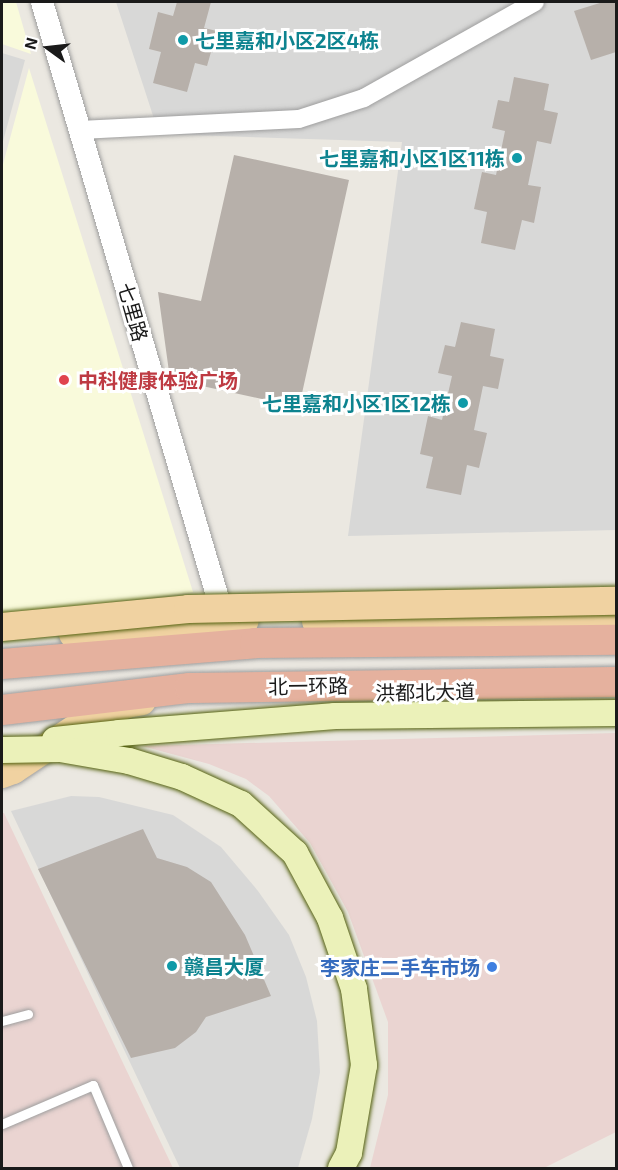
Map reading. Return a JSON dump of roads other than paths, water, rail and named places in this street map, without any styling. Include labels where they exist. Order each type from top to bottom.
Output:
[{"type":"highway","points":[[2,664],[255,643],[616,640]]},
{"type":"highway","name":"北一环路","points":[[2,710],[190,688],[616,682]]},
{"type":"main road","points":[[2,627],[188,609],[616,601]]},
{"type":"main road","points":[[2,640],[225,622],[616,617]]},
{"type":"main road","name":"洪都北大道","points":[[2,774],[13,770],[85,722],[127,704],[170,696],[616,690]]},
{"type":"main road","points":[[2,748],[119,733],[335,716],[616,713]]},
{"type":"main road","points":[[2,748],[60,749],[129,761],[182,777],[241,804],[295,853],[330,918],[354,989],[364,1065],[348,1153],[341,1168]]},
{"type":"street","name":"七里路","points":[[42,2],[225,622]]},
{"type":"street","points":[[80,130],[299,118],[364,98],[535,2]]},
{"type":"lane","points":[[2,1021],[28,1014]]},
{"type":"lane","points":[[2,1124],[93,1085],[128,1168]]},
{"type":"place","name":"七里嘉和小区2区4栋","points":[[183,40]]},
{"type":"place","name":"七里嘉和小区1区11栋","points":[[517,158]]},
{"type":"place","name":"中科健康体验广场","points":[[64,380]]},
{"type":"place","name":"七里嘉和小区1区12栋","points":[[463,403]]},
{"type":"place","name":"赣昌大厦","points":[[172,966]]},
{"type":"place","name":"李家庄二手车市场","points":[[492,967]]}]
